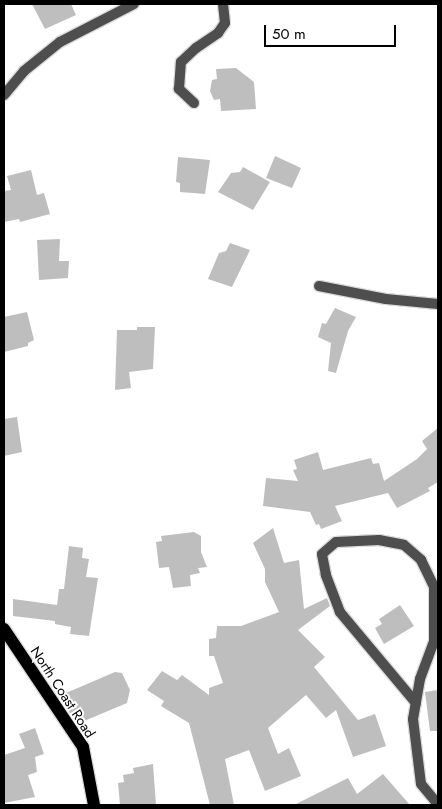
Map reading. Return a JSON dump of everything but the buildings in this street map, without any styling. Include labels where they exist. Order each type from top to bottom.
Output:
[{"type":"main road","name":"North Coast Road","points":[[4,629],[83,747],[94,805]]},
{"type":"street","points":[[4,95],[24,71],[60,42],[134,4]]},
{"type":"street","points":[[194,103],[179,89],[181,62],[218,32],[224,23],[223,4]]},
{"type":"street","points":[[319,286],[386,299],[438,304]]},
{"type":"street","points":[[416,703],[340,612],[326,575],[322,554],[336,542],[379,540],[404,545],[421,560],[434,587],[434,640]]},
{"type":"street","points":[[438,630],[420,679],[413,719],[421,784],[438,804]]}]
